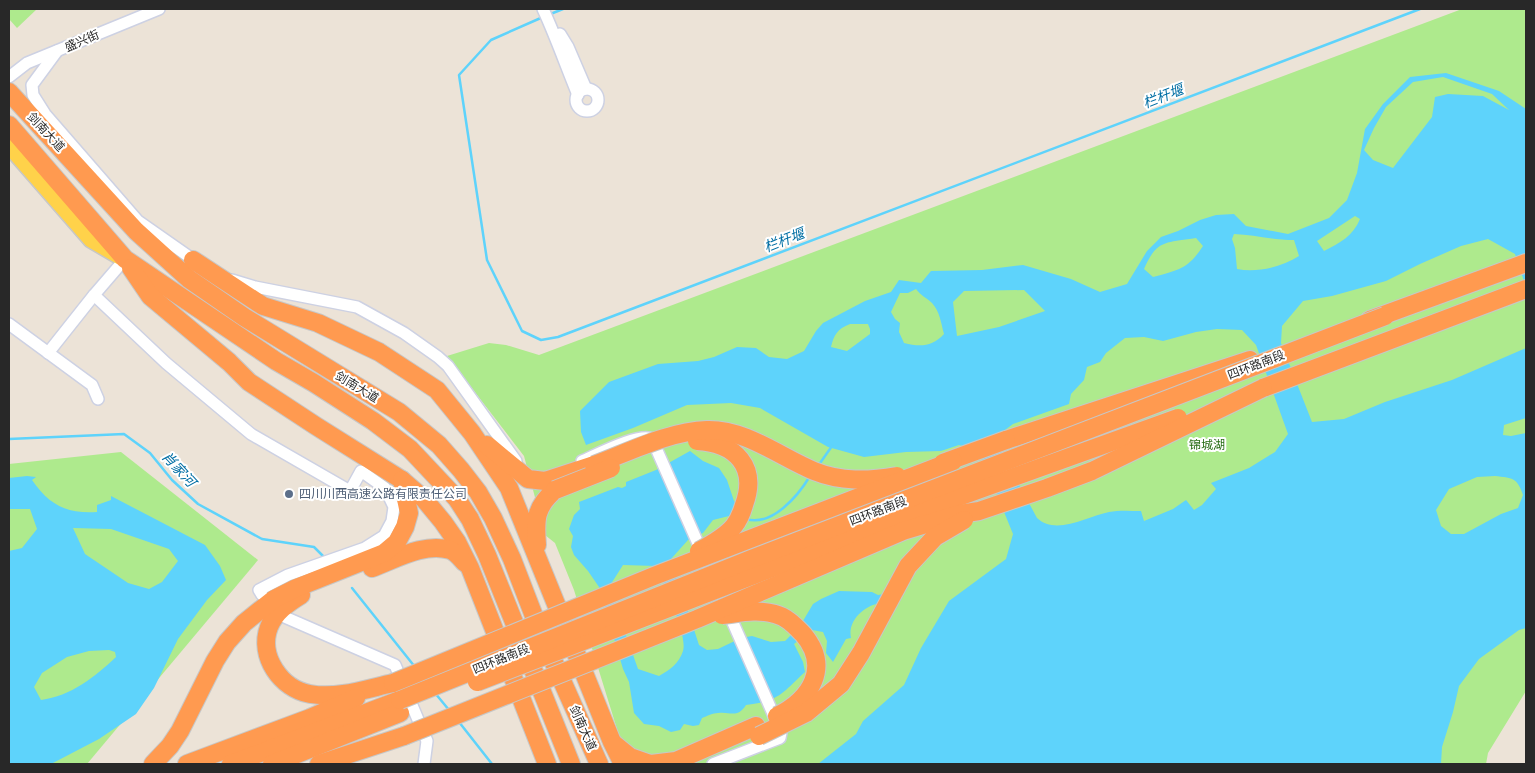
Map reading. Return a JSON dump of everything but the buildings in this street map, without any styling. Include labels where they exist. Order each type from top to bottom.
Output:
[{"type":"highway","name":"剑南大道","points":[[9,92],[136,231],[189,279],[244,317],[399,412],[439,445],[461,470],[478,492],[493,518],[512,559],[539,629],[599,764]]},
{"type":"highway","name":"剑南大道","points":[[9,124],[125,259],[269,357],[373,421],[410,449],[457,498],[470,519],[487,555],[571,764]]},
{"type":"highway","points":[[125,259],[150,296],[229,362],[249,382],[402,480],[424,499],[457,542],[470,568],[544,761]]},
{"type":"highway","points":[[193,260],[263,306],[318,323],[380,352],[437,390],[472,433],[509,488],[612,742],[623,764]]},
{"type":"highway","name":"四环路南段","points":[[272,764],[400,707],[751,559],[1526,263]]},
{"type":"highway","name":"四环路南段","points":[[231,764],[400,707],[922,510],[1262,388],[1526,289]]},
{"type":"highway","points":[[187,764],[310,718],[393,682],[654,576],[1016,437],[1385,316]]},
{"type":"highway","points":[[319,764],[404,736],[697,619],[903,531],[960,514],[978,511],[1047,488],[1092,470],[1262,388]]},
{"type":"highway","points":[[472,433],[528,479],[545,481],[678,434],[708,430],[733,433],[814,471],[848,480],[881,479],[908,474],[953,461]]},
{"type":"highway","points":[[538,560],[536,522],[544,500],[555,490],[673,445],[705,441],[720,444],[736,454],[746,469],[749,491],[742,510],[734,526],[710,545],[654,576]]},
{"type":"highway","points":[[153,764],[170,746],[180,731],[214,661],[227,642],[244,623],[274,599],[296,588],[384,553],[397,542],[405,528],[409,513],[402,480]]},
{"type":"highway","points":[[612,742],[630,757],[651,764],[676,761],[806,713],[841,684],[861,653],[908,566],[935,536],[978,511]]},
{"type":"highway","points":[[393,682],[349,694],[326,696],[308,694],[297,690],[276,673],[270,661],[267,643],[269,628],[277,614],[287,604],[302,594],[424,549],[434,548],[452,551],[470,568]]},
{"type":"highway","points":[[696,764],[758,731],[790,710],[801,700],[813,684],[817,668],[815,652],[794,624],[776,614],[751,611],[697,619]]},
{"type":"highway","points":[[357,764],[364,758],[404,736]]},
{"type":"main road","points":[[9,146],[91,240],[125,259]]},
{"type":"street","name":"盛兴街","points":[[9,77],[27,63],[159,9]]},
{"type":"street","points":[[543,9],[559,39]]},
{"type":"street","points":[[550,9],[559,39],[561,56],[582,92]]},
{"type":"street","points":[[57,51],[32,85],[33,96],[45,114],[138,221],[193,260],[223,277],[255,287],[357,307],[404,333],[448,366],[512,457],[522,467],[534,472],[557,471],[637,438],[647,436],[652,439],[781,733],[780,738],[713,764]]},
{"type":"street","points":[[48,353],[94,294],[125,259]]},
{"type":"street","points":[[94,294],[166,363],[251,434],[350,491],[361,471],[385,488],[394,507],[392,521],[384,536],[365,548],[288,575],[259,590],[262,595]]},
{"type":"street","points":[[9,324],[92,385],[98,399]]},
{"type":"street","points":[[280,615],[395,665],[428,741],[424,764]]},
{"type":"green space","points":[[9,9],[37,9],[17,28],[9,19]]},
{"type":"green space","name":"锦城湖","points":[[1462,9],[1526,10],[1526,691],[1488,753],[1486,764],[638,764],[621,742],[574,590],[555,543],[545,535],[524,456],[447,356],[489,343],[506,345],[539,355]]},
{"type":"green space","points":[[121,452],[258,560],[87,764],[9,764],[9,464]]},
{"type":"water","name":"锦城湖","points":[[1446,73],[1499,91],[1526,109],[1526,287],[1515,254],[1488,239],[1461,246],[1386,281],[1332,296],[1303,301],[1282,326],[1281,343],[1312,422],[1344,419],[1385,402],[1452,380],[1526,348],[1526,418],[1504,425],[1503,435],[1511,436],[1526,433],[1526,628],[1519,630],[1479,659],[1459,686],[1442,747],[1441,764],[818,764],[856,734],[863,721],[904,685],[921,648],[949,601],[1006,559],[1013,534],[980,453],[977,450],[959,445],[941,451],[906,452],[864,457],[828,447],[760,408],[731,403],[687,405],[633,428],[586,445],[581,432],[580,411],[609,382],[658,364],[698,361],[714,357],[737,347],[756,348],[769,357],[787,359],[804,351],[823,323],[865,301],[891,292],[899,280],[921,283],[931,271],[982,270],[1023,265],[1071,279],[1100,292],[1127,284],[1147,251],[1161,237],[1200,220],[1216,215],[1234,214],[1246,226],[1288,234],[1329,218],[1347,200],[1357,173],[1365,129],[1383,104],[1410,77]],"holes":[[[1443,77],[1492,94],[1509,110],[1483,96],[1448,94],[1435,97],[1432,117],[1393,168],[1373,160],[1364,150],[1386,107],[1413,82]],[[1355,216],[1360,219],[1350,234],[1341,242],[1324,251],[1317,241]],[[1234,234],[1294,240],[1299,256],[1269,268],[1245,270],[1237,269],[1232,239]],[[1196,238],[1203,246],[1193,260],[1187,264],[1153,277],[1144,269],[1153,252],[1158,247],[1170,242]],[[916,289],[932,303],[939,314],[944,334],[926,345],[904,343],[899,332],[900,323],[891,312],[900,293],[908,293]],[[1024,290],[1045,311],[999,327],[957,336],[953,302],[964,291]],[[850,324],[868,324],[870,334],[847,351],[831,347],[835,336],[842,328]],[[1217,329],[1242,330],[1256,345],[1288,434],[1275,452],[1249,468],[1211,483],[1216,489],[1202,505],[1194,510],[1186,500],[1173,509],[1144,521],[1141,511],[1121,511],[1109,512],[1063,525],[1045,523],[1037,518],[997,444],[1001,433],[1013,424],[1069,404],[1071,394],[1084,380],[1087,367],[1100,362],[1106,353],[1125,338],[1144,337],[1163,341],[1196,332]],[[1495,476],[1510,478],[1516,482],[1523,495],[1518,508],[1501,514],[1464,534],[1451,534],[1441,526],[1436,510],[1449,489],[1477,477]]]},
{"type":"water","points":[[690,451],[703,461],[719,468],[727,480],[734,501],[743,508],[743,520],[729,516],[713,520],[703,533],[688,540],[671,559],[699,645],[707,650],[718,649],[741,638],[752,636],[771,642],[785,641],[800,626],[813,604],[839,591],[872,592],[878,595],[890,593],[882,603],[870,606],[859,614],[852,625],[851,638],[846,639],[833,662],[826,653],[827,641],[823,632],[812,630],[794,644],[803,662],[805,672],[780,695],[766,701],[746,705],[740,712],[733,714],[712,714],[702,718],[699,725],[684,724],[680,730],[671,732],[659,726],[644,724],[634,713],[629,682],[623,669],[599,587],[574,555],[571,547],[573,536],[569,529],[574,515],[580,509],[579,502],[618,487],[622,488],[626,486],[626,482],[656,470]],"holes":[[[623,565],[656,566],[674,609],[684,643],[679,660],[659,676],[638,669],[609,587]]]},
{"type":"water","points":[[36,477],[32,480],[38,489],[52,502],[77,511],[97,512],[97,505],[111,500],[111,496],[205,545],[220,566],[226,580],[207,600],[178,639],[154,688],[136,714],[99,739],[51,764],[9,764],[9,551],[22,548],[37,529],[30,509],[9,509],[9,478]],"holes":[[[73,528],[111,529],[169,549],[178,561],[162,582],[149,589],[128,583],[85,554]],[[109,650],[115,652],[116,657],[100,672],[72,690],[41,700],[34,687],[42,673],[67,657],[89,651]]]},
{"type":"waterway","name":"栏杆堰","points":[[548,15],[563,9]]},
{"type":"waterway","name":"栏杆堰","points":[[543,17],[491,40],[459,75],[487,260],[522,331],[541,340],[558,337],[1420,9]]},
{"type":"waterway","name":"肖家河","points":[[9,439],[124,434],[150,453],[172,480],[198,504],[262,539],[314,547],[325,558]]},
{"type":"waterway","points":[[818,466],[832,446]]},
{"type":"waterway","points":[[746,519],[756,520],[775,514],[791,501],[810,476]]},
{"type":"waterway","name":"肖家河","points":[[352,588],[415,667]]},
{"type":"waterway","name":"肖家河","points":[[435,693],[449,710]]},
{"type":"waterway","name":"肖家河","points":[[459,722],[492,764]]},
{"type":"place","name":"四川川西高速公路有限责任公司","points":[[289,494]]}]
